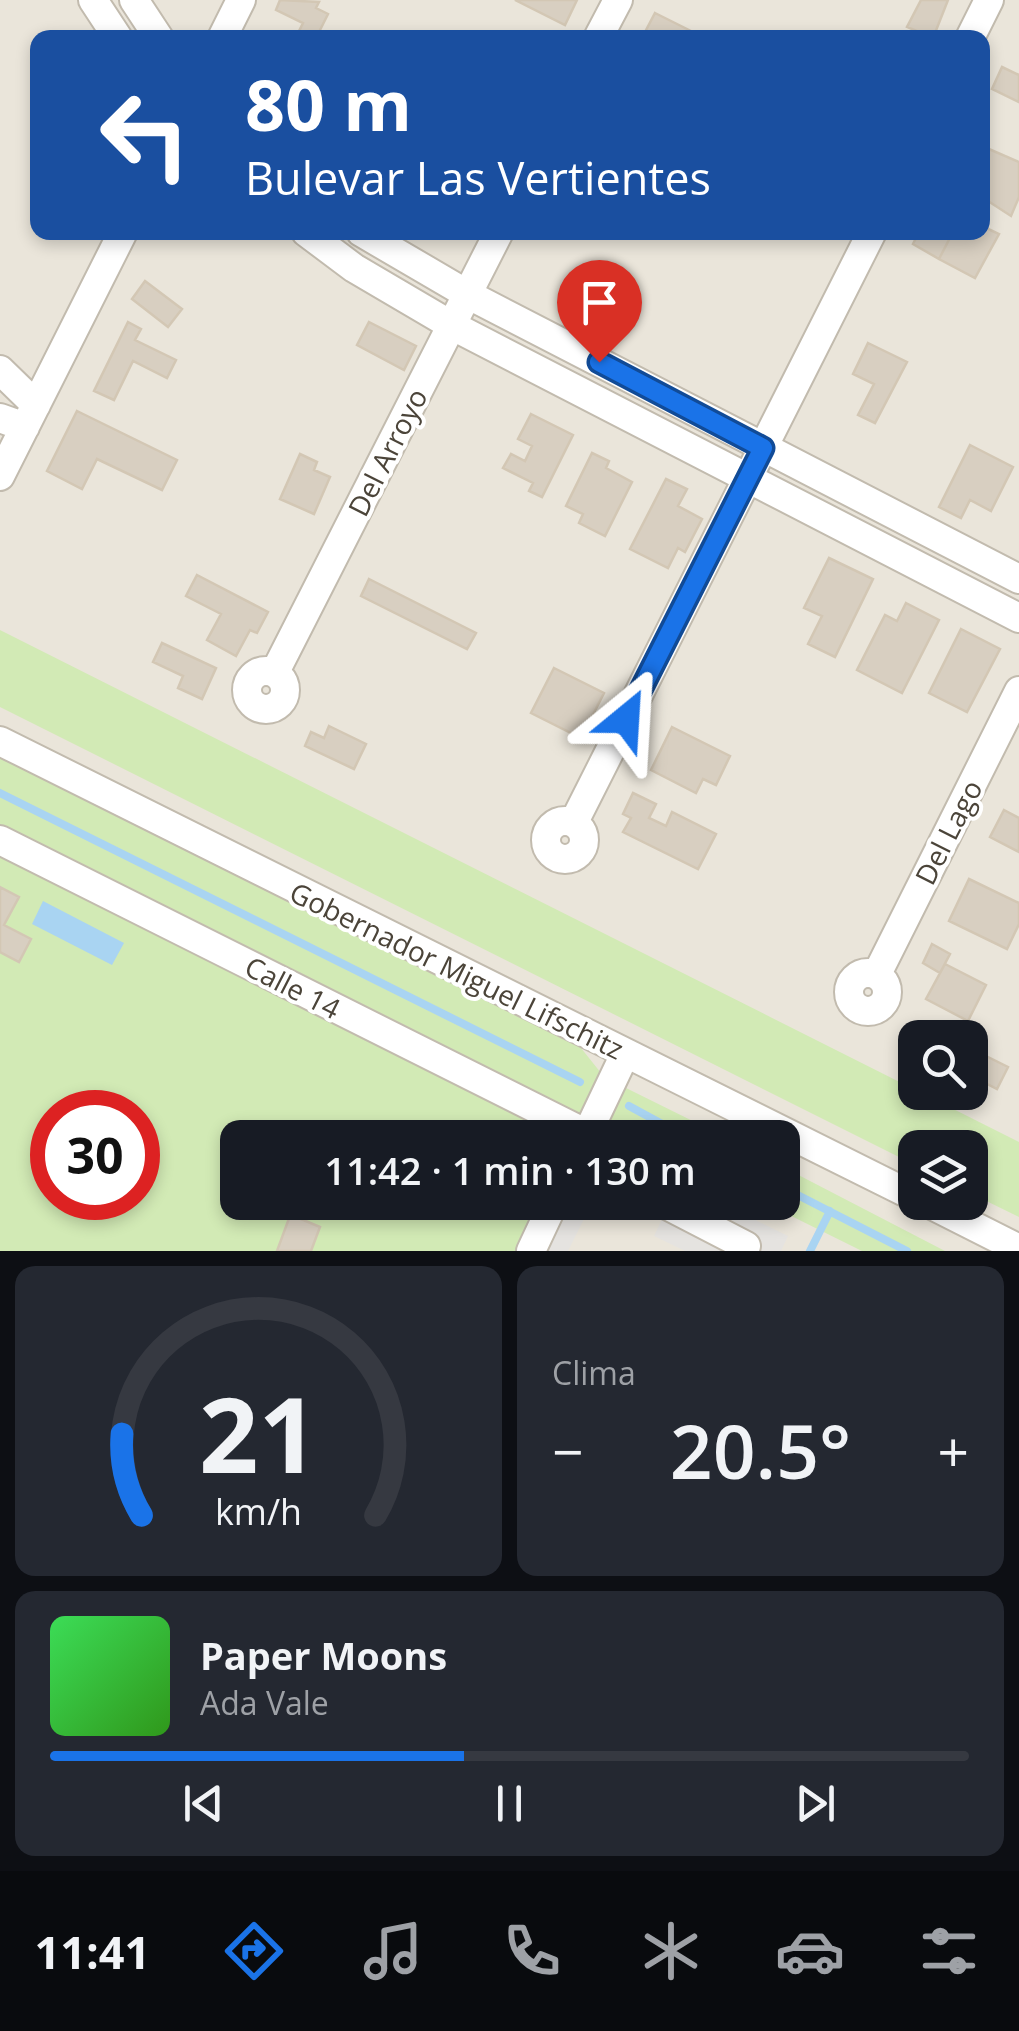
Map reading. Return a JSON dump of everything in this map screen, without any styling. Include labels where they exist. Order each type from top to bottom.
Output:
[{"type":"street","points":[[94,0],[113,30]]},
{"type":"street","points":[[134,0],[154,30]]},
{"type":"street","points":[[226,30],[241,0]]},
{"type":"street","points":[[602,30],[618,0]]},
{"type":"street","points":[[974,30],[990,0]]},
{"type":"street","points":[[0,476],[20,417],[119,240]]},
{"type":"street","points":[[317,240],[370,278],[451,325],[1019,618]]},
{"type":"street","points":[[375,240],[467,294],[1019,579]]},
{"type":"street","name":"Del Arroyo","points":[[274,672],[495,240]]},
{"type":"street","points":[[574,822],[868,240]]},
{"type":"street","points":[[0,370],[20,417]]},
{"type":"street","name":"Del Lago","points":[[877,974],[1019,691]]},
{"type":"street","name":"Gobernador Miguel Lifschitz","points":[[0,741],[898,1189]]},
{"type":"street","name":"Calle 14","points":[[0,840],[554,1120]]},
{"type":"street","name":"Calle 14","points":[[594,1120],[626,1054]]},
{"type":"street","points":[[531,1251],[546,1220]]},
{"type":"street","points":[[696,1220],[746,1246]]},
{"type":"street","points":[[962,1220],[1019,1249]]},
{"type":"shaded area","points":[[0,0],[1019,0],[1019,1251],[0,1251]]},
{"type":"shaded area","points":[[558,1220],[584,1220],[568,1251],[542,1251]]},
{"type":"shaded area","points":[[662,1220],[756,1220],[788,1236],[781,1251],[685,1251],[654,1236]]},
{"type":"green space","points":[[0,630],[898,1081],[898,1110],[955,1110],[1019,1142],[1019,1217],[988,1202],[988,1130],[898,1130],[898,1156],[0,707]]},
{"type":"green space","points":[[0,757],[581,1048],[601,1073],[583,1110],[584,1120],[220,1120],[220,1220],[546,1220],[531,1251],[0,1251]]},
{"type":"green space","points":[[624,1087],[691,1120],[606,1120]]},
{"type":"green space","points":[[800,1176],[945,1251],[862,1251],[799,1220]]},
{"type":"water","points":[[43,901],[124,943],[112,965],[32,924]]},
{"type":"building","points":[[280,0],[319,2],[316,8],[328,14],[320,30],[300,30],[303,23],[276,10]]},
{"type":"building","points":[[515,0],[577,0],[565,25]]},
{"type":"building","points":[[921,0],[948,0],[936,30],[907,27]]},
{"type":"building","points":[[655,13],[689,30],[646,30]]},
{"type":"building","points":[[1002,67],[1019,75],[1019,102],[992,89]]},
{"type":"building","points":[[990,149],[1019,162],[1019,197],[1011,216],[990,202]]},
{"type":"building","points":[[990,230],[999,234],[975,278],[939,259],[949,240],[990,240]]},
{"type":"building","points":[[915,240],[949,240],[939,259],[913,244]]},
{"type":"building","points":[[145,281],[182,309],[168,327],[132,299]]},
{"type":"building","points":[[128,322],[141,329],[135,340],[176,360],[167,378],[133,361],[114,400],[94,391]]},
{"type":"building","points":[[369,322],[416,346],[404,370],[357,345]]},
{"type":"building","points":[[868,343],[907,362],[875,423],[858,415],[874,384],[853,374]]},
{"type":"building","points":[[77,411],[177,460],[162,490],[97,459],[82,489],[47,471]]},
{"type":"building","points":[[531,414],[573,435],[542,497],[529,491],[533,483],[503,468],[511,454],[525,461],[532,446],[518,439]]},
{"type":"building","points":[[970,445],[1013,467],[991,511],[970,500],[961,518],[939,507]]},
{"type":"building","points":[[592,453],[609,461],[606,468],[632,482],[605,536],[579,523],[583,514],[566,506]]},
{"type":"building","points":[[300,454],[317,462],[314,470],[330,477],[314,514],[280,499]]},
{"type":"building","points":[[666,479],[687,489],[678,506],[702,519],[685,552],[678,548],[668,568],[630,549]]},
{"type":"building","points":[[829,558],[873,579],[835,657],[808,644],[822,616],[804,608]]},
{"type":"building","points":[[197,575],[268,612],[257,633],[250,630],[236,656],[207,640],[221,614],[186,596]]},
{"type":"building","points":[[369,579],[476,633],[467,649],[361,596]]},
{"type":"building","points":[[906,603],[939,620],[902,693],[857,670],[885,615],[897,621]]},
{"type":"building","points":[[961,629],[1000,649],[967,712],[929,693]]},
{"type":"building","points":[[162,643],[216,668],[202,699],[178,688],[183,676],[153,662]]},
{"type":"building","points":[[554,668],[604,693],[581,738],[531,713]]},
{"type":"building","points":[[329,726],[366,744],[354,769],[305,746],[311,732],[324,738]]},
{"type":"building","points":[[672,727],[730,756],[716,785],[703,779],[696,793],[651,770]]},
{"type":"building","points":[[633,793],[656,804],[649,818],[666,826],[672,812],[716,834],[698,869],[623,832],[631,818],[623,814]]},
{"type":"building","points":[[1004,810],[1019,818],[1019,852],[990,837]]},
{"type":"building","points":[[969,879],[1019,903],[1019,924],[1007,949],[949,921]]},
{"type":"building","points":[[0,887],[19,897],[4,925],[31,939],[19,962],[0,952]]},
{"type":"building","points":[[932,944],[950,954],[940,973],[923,963]]},
{"type":"building","points":[[945,964],[986,985],[968,1020],[926,999]]},
{"type":"building","points":[[988,1057],[1008,1067],[997,1089],[988,1084]]},
{"type":"building","points":[[288,1220],[303,1220],[320,1227],[311,1251],[277,1251]]},
{"type":"waterway","points":[[0,793],[580,1082]]},
{"type":"waterway","points":[[629,1106],[655,1120]]},
{"type":"waterway","points":[[800,1196],[907,1251]]},
{"type":"waterway","points":[[810,1251],[830,1211]]},
{"type":"route","points":[[599,362],[763,448],[626,719]]}]
